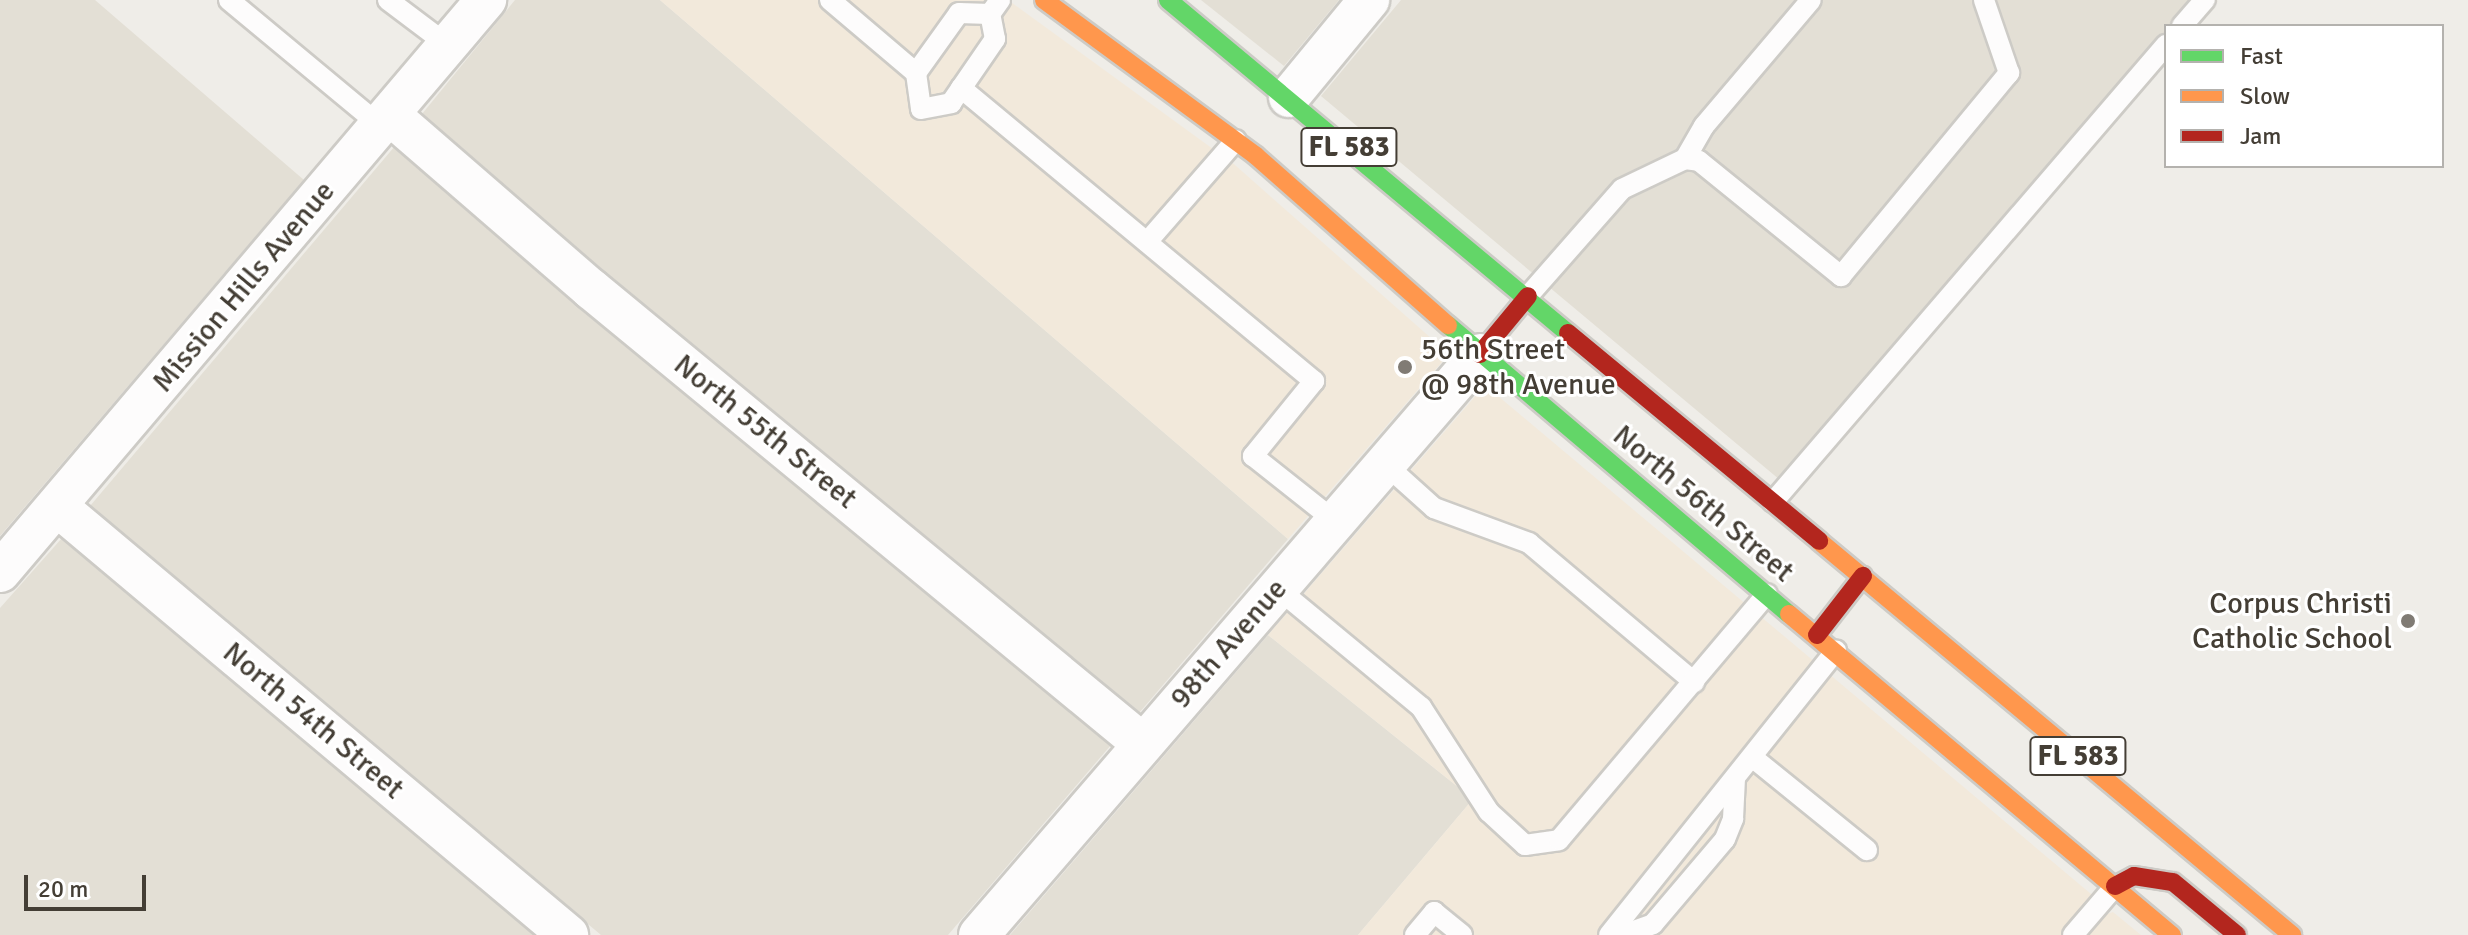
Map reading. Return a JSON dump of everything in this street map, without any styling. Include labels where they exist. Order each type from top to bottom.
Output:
[{"type":"main road","name":"North 56th Street","points":[[1044,0],[1236,140],[1480,354],[2172,935]]},
{"type":"main road","name":"North 56th Street","points":[[1168,0],[1289,97],[2292,935]]},
{"type":"main road","points":[[1480,354],[1528,296]]},
{"type":"main road","points":[[1817,635],[1863,576]]},
{"type":"main road","points":[[2115,886],[2134,876],[2173,882],[2237,935]]},
{"type":"street","name":"Mission Hills Avenue","points":[[0,572],[486,0]]},
{"type":"street","points":[[1289,97],[1369,0]]},
{"type":"street","name":"North 55th Street","points":[[385,120],[1143,744]]},
{"type":"street","name":"98th Avenue","points":[[979,935],[1480,354]]},
{"type":"street","name":"North 54th Street","points":[[58,507],[568,935]]},
{"type":"lane","points":[[229,0],[346,100],[385,120]]},
{"type":"lane","points":[[388,0],[449,46]]},
{"type":"lane","points":[[830,0],[916,73],[921,109],[951,103],[995,39],[995,7],[959,13],[916,73]]},
{"type":"lane","points":[[1685,159],[1704,126],[1811,0]]},
{"type":"lane","points":[[1528,296],[1622,189],[1685,159],[1699,161],[1841,276],[2009,73],[1984,0]]},
{"type":"lane","points":[[2184,24],[2205,0]]},
{"type":"lane","points":[[1773,502],[2164,47]]},
{"type":"lane","points":[[961,88],[1314,381],[1253,456],[1335,521]]},
{"type":"lane","points":[[1147,242],[1236,140]]},
{"type":"lane","points":[[1385,464],[1434,508],[1529,543],[1694,682]]},
{"type":"lane","points":[[1277,588],[1421,707],[1473,790],[1525,845],[1559,840],[1767,594]]},
{"type":"lane","points":[[1609,935],[1836,651]]},
{"type":"lane","points":[[1752,757],[1867,850]]},
{"type":"lane","points":[[1623,935],[1653,924],[1725,839],[1733,819],[1735,778]]},
{"type":"lane","points":[[2073,935],[2115,886]]},
{"type":"lane","points":[[1415,935],[1434,912],[1462,935]]},
{"type":"shaded area","points":[[0,0],[95,0],[304,180],[0,536]]},
{"type":"shaded area","points":[[515,0],[660,0],[1288,539],[1139,713],[604,274],[422,114]]},
{"type":"shaded area","points":[[660,0],[1008,0],[1235,165],[1449,354],[1288,539]]},
{"type":"shaded area","points":[[1201,0],[1339,0],[1284,66]]},
{"type":"shaded area","points":[[1401,0],[2215,0],[2195,24],[2164,24],[2164,59],[1793,491],[1321,96]]},
{"type":"shaded area","points":[[395,146],[578,306],[1111,745],[948,935],[601,935],[90,506]]},
{"type":"shaded area","points":[[1485,385],[2097,899],[2107,914],[2113,912],[2141,935],[1358,935],[1473,799],[1268,635]]},
{"type":"shaded area","points":[[62,538],[536,935],[0,935],[0,608]]},
{"type":"shaded area","points":[[1268,635],[1473,799],[1358,935],[1010,935]]},
{"type":"traffic: fast","points":[[1168,0],[1568,333]]},
{"type":"traffic: fast","points":[[1448,325],[1789,614]]},
{"type":"traffic: slow","points":[[1044,0],[1256,156],[1448,325]]},
{"type":"traffic: slow","points":[[1819,541],[2292,935]]},
{"type":"traffic: slow","points":[[1789,614],[2172,935]]},
{"type":"traffic: jam","points":[[1480,354],[1528,296]]},
{"type":"traffic: jam","points":[[1568,333],[1819,541]]},
{"type":"traffic: jam","points":[[1817,635],[1863,576]]},
{"type":"traffic: jam","points":[[2115,886],[2134,876],[2173,882],[2237,935]]},
{"type":"place","name":"56th Street @ 98th Avenue","points":[[1405,367]]},
{"type":"place","name":"Corpus Christi Catholic School","points":[[2408,621]]}]
